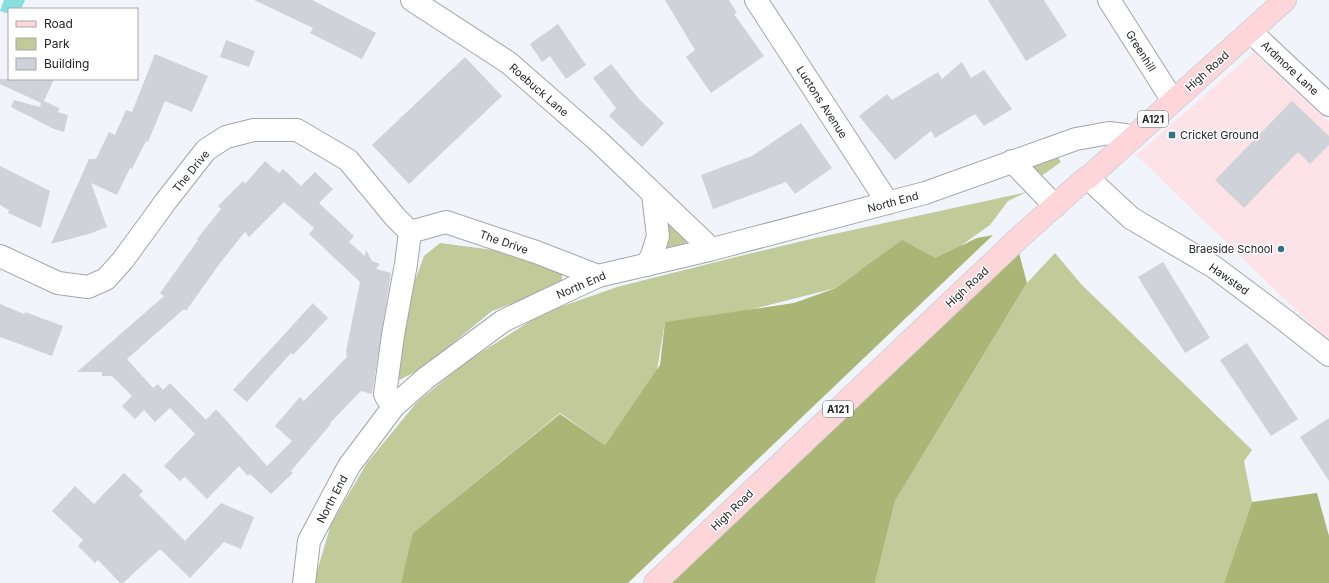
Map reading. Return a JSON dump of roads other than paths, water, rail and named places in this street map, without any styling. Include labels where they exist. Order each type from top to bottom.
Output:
[{"type":"main road","name":"High Road","points":[[656,583],[1021,236],[1086,178],[1088,178],[1128,140],[1251,32],[1285,0]]},
{"type":"street","name":"Roebuck Lane","points":[[412,0],[509,63],[597,140],[705,243],[710,250]]},
{"type":"street","name":"Luctons Avenue","points":[[756,0],[888,203]]},
{"type":"street","name":"Greenhill","points":[[1108,0],[1172,101]]},
{"type":"street","name":"Ardmore Lane","points":[[1251,32],[1329,105]]},
{"type":"street","name":"The Drive","points":[[0,256],[58,283],[88,287],[106,279],[123,260],[166,201],[206,150],[226,137],[254,130],[297,130],[348,160],[395,217],[410,232],[446,222],[536,252],[598,276]]},
{"type":"street","name":"North End","points":[[304,583],[309,541],[349,466],[394,406],[426,378],[503,321],[598,276],[710,250],[925,193],[1012,161],[1076,140],[1109,133],[1125,135],[1128,140]]},
{"type":"street","points":[[1012,161],[1054,206]]},
{"type":"street","name":"Hawsted","points":[[1088,178],[1131,218],[1214,267],[1329,355]]},
{"type":"street","points":[[647,265],[658,236],[653,194]]},
{"type":"street","points":[[394,406],[387,398],[386,394],[393,335],[406,264],[410,232]]},
{"type":"water","points":[[4,0],[25,0],[21,8],[8,8],[8,14],[0,11]]},
{"type":"place","name":"Cricket Ground","points":[[1172,135]]},
{"type":"place","name":"Braeside School","points":[[1281,249]]}]
